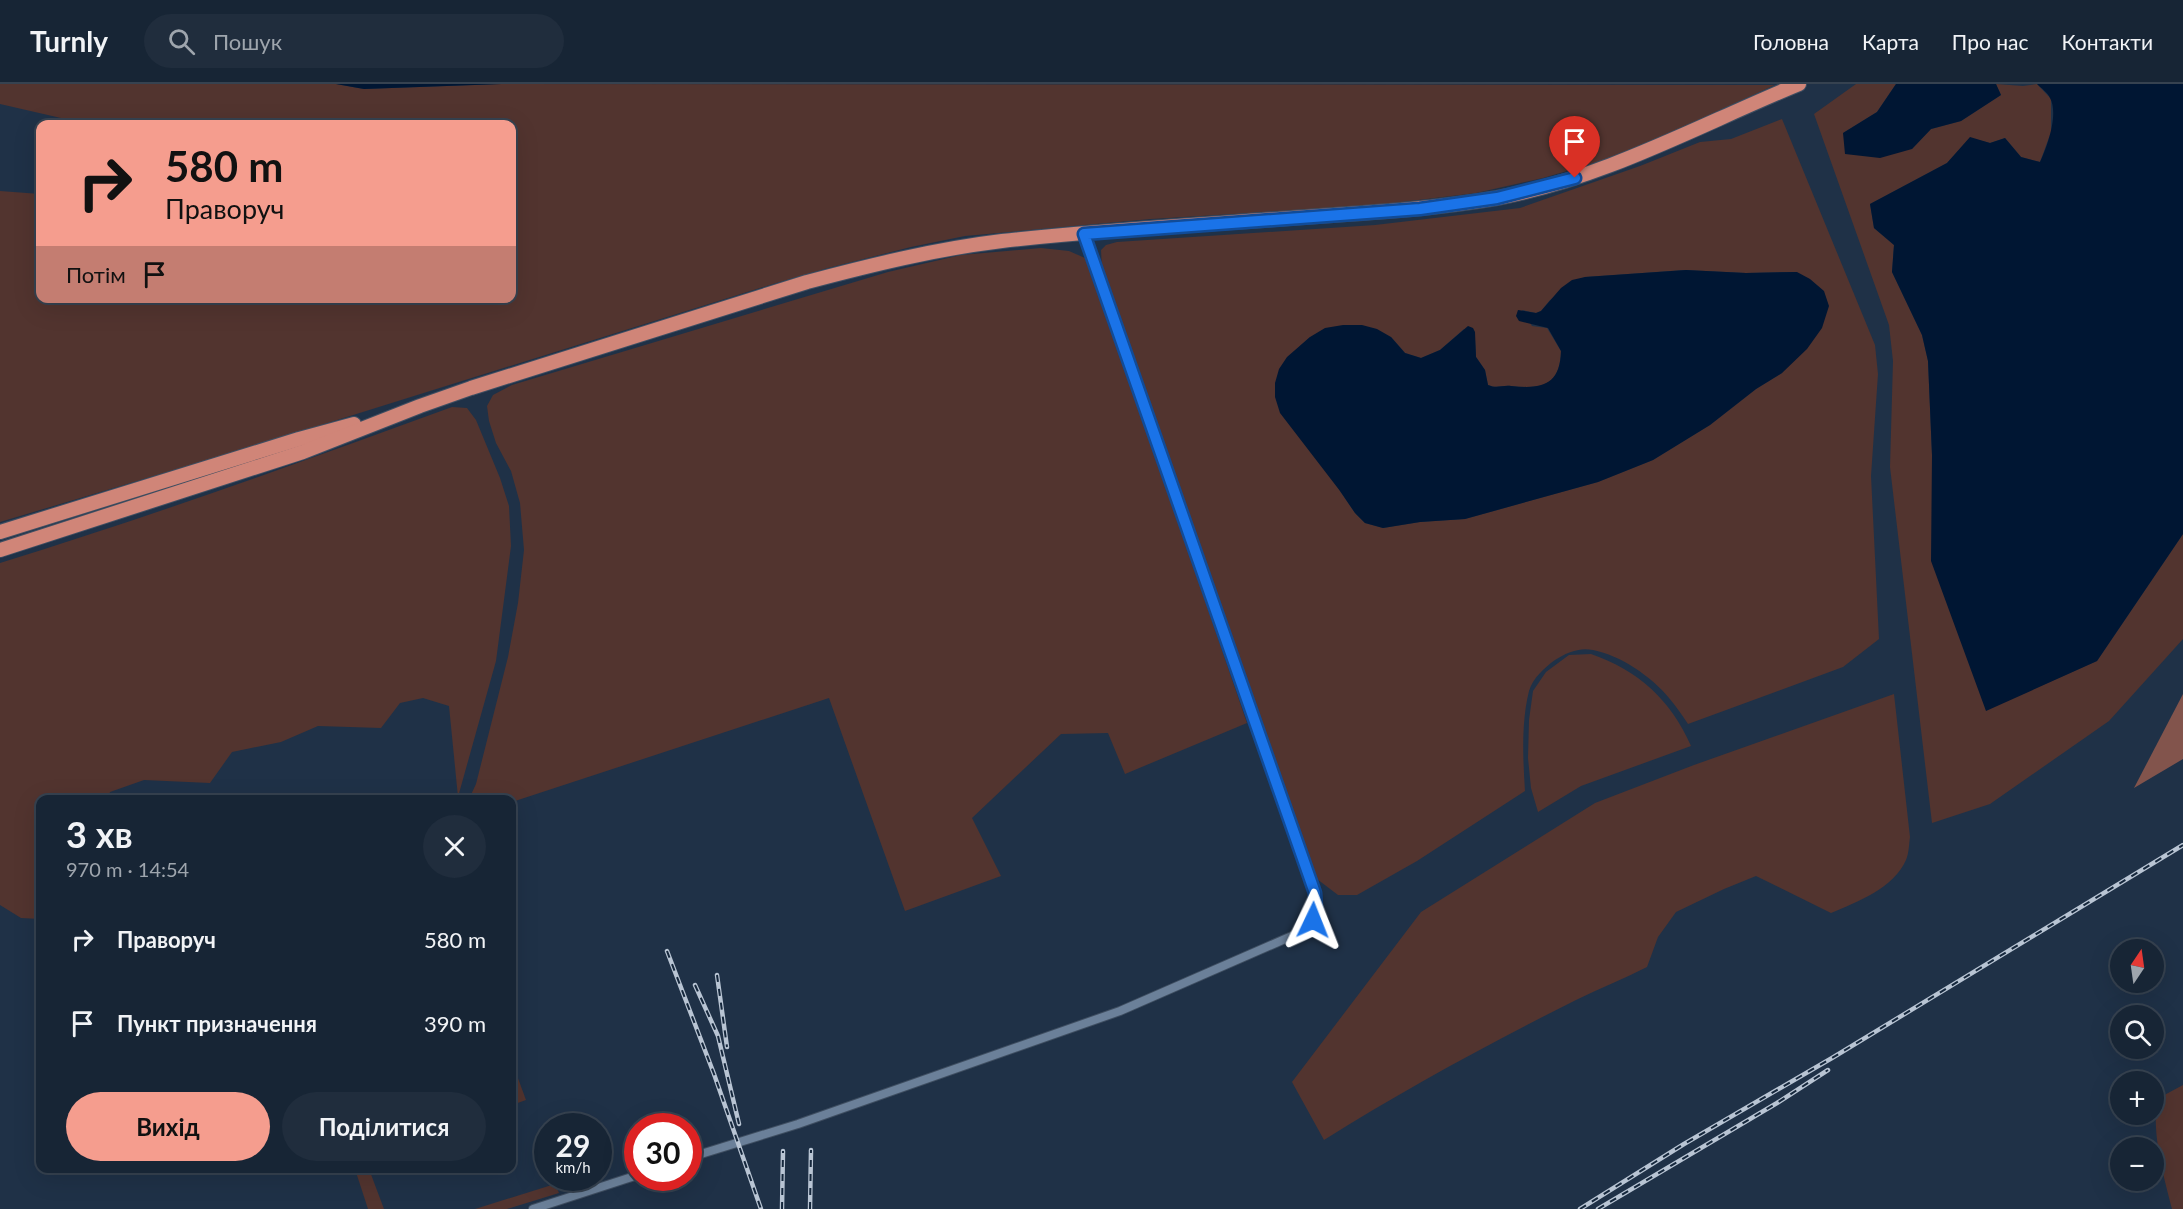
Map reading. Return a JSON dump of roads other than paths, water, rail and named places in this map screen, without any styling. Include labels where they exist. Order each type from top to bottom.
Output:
[{"type":"highway","points":[[0,549],[303,453],[471,388],[807,282],[936,251],[1001,241],[1420,209],[1497,198],[1575,178],[1631,158],[1799,84]]},
{"type":"highway","points":[[0,532],[299,439],[420,406]]},
{"type":"highway","points":[[0,526],[67,506],[106,500]]},
{"type":"street","points":[[702,1154],[798,1124],[1120,1011],[1301,932],[1313,920],[1316,909],[1315,893],[1084,234]]},
{"type":"street","points":[[533,1209],[624,1180]]},
{"type":"water","points":[[336,84],[501,84],[364,89]]},
{"type":"water","points":[[1896,84],[1996,84],[2001,95],[1961,121],[1931,129],[1912,149],[1880,158],[1845,154],[1843,133],[1877,112]]},
{"type":"water","points":[[2037,84],[2183,84],[2183,534],[2097,661],[1986,711],[1931,561],[1932,455],[1928,361],[1922,335],[1892,272],[1894,245],[1874,228],[1870,204],[1947,163],[1970,137],[1990,143],[2005,138],[2021,157],[2040,162],[2049,139],[2053,113],[2049,96]]},
{"type":"water","points":[[1686,270],[1746,273],[1797,272],[1824,291],[1829,306],[1822,328],[1807,349],[1782,373],[1756,389],[1710,425],[1653,460],[1598,482],[1465,519],[1420,522],[1383,528],[1365,523],[1355,513],[1280,413],[1275,397],[1275,383],[1279,369],[1287,357],[1310,337],[1325,328],[1362,325],[1377,329],[1391,337],[1405,353],[1421,358],[1440,350],[1468,326],[1475,332],[1476,357],[1485,370],[1488,385],[1531,387],[1547,383],[1553,378],[1560,363],[1561,351],[1548,328],[1519,321],[1516,316],[1518,310],[1536,313],[1541,311],[1561,288],[1572,280],[1585,277]]},
{"type":"railway","points":[[1580,1209],[1684,1144],[1832,1058],[2183,845]]},
{"type":"railway","points":[[667,951],[714,1074],[761,1209]]},
{"type":"railway","points":[[717,975],[727,1047]]},
{"type":"railway","points":[[695,985],[718,1036],[739,1124]]},
{"type":"railway","points":[[1598,1209],[1777,1103],[1828,1070]]},
{"type":"railway","points":[[810,1209],[811,1150]]},
{"type":"railway","points":[[782,1209],[783,1151]]}]
